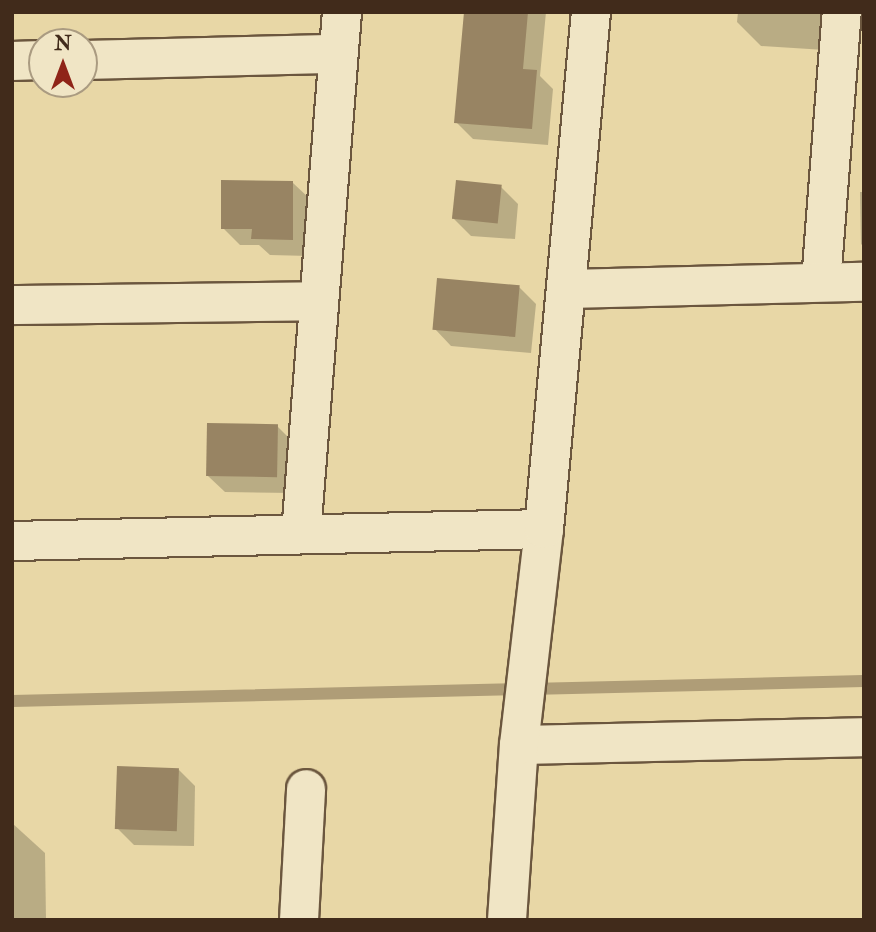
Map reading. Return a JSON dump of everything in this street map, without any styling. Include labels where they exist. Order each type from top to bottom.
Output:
[{"type":"street","points":[[301,534],[342,12]]},
{"type":"street","points":[[507,920],[521,730],[544,528],[591,12]]},
{"type":"street","points":[[821,282],[848,29]]},
{"type":"street","points":[[98,60],[338,54]]},
{"type":"street","points":[[566,289],[864,282]]},
{"type":"street","points":[[12,305],[318,301]]},
{"type":"street","points":[[12,541],[544,528]]},
{"type":"street","points":[[521,730],[864,737]]},
{"type":"street","points":[[299,920],[306,789]]},
{"type":"building","points":[[464,12],[528,12],[523,69],[537,70],[532,129],[454,123]]},
{"type":"building","points":[[221,180],[293,181],[293,240],[251,239],[252,229],[221,229]]},
{"type":"building","points":[[456,180],[502,185],[498,224],[452,219]]},
{"type":"building","points":[[437,278],[520,285],[515,337],[432,330]]},
{"type":"building","points":[[207,423],[278,424],[277,477],[206,476]]},
{"type":"building","points":[[117,766],[179,768],[177,831],[115,829]]},
{"type":"waterway","points":[[12,701],[864,681]]}]
